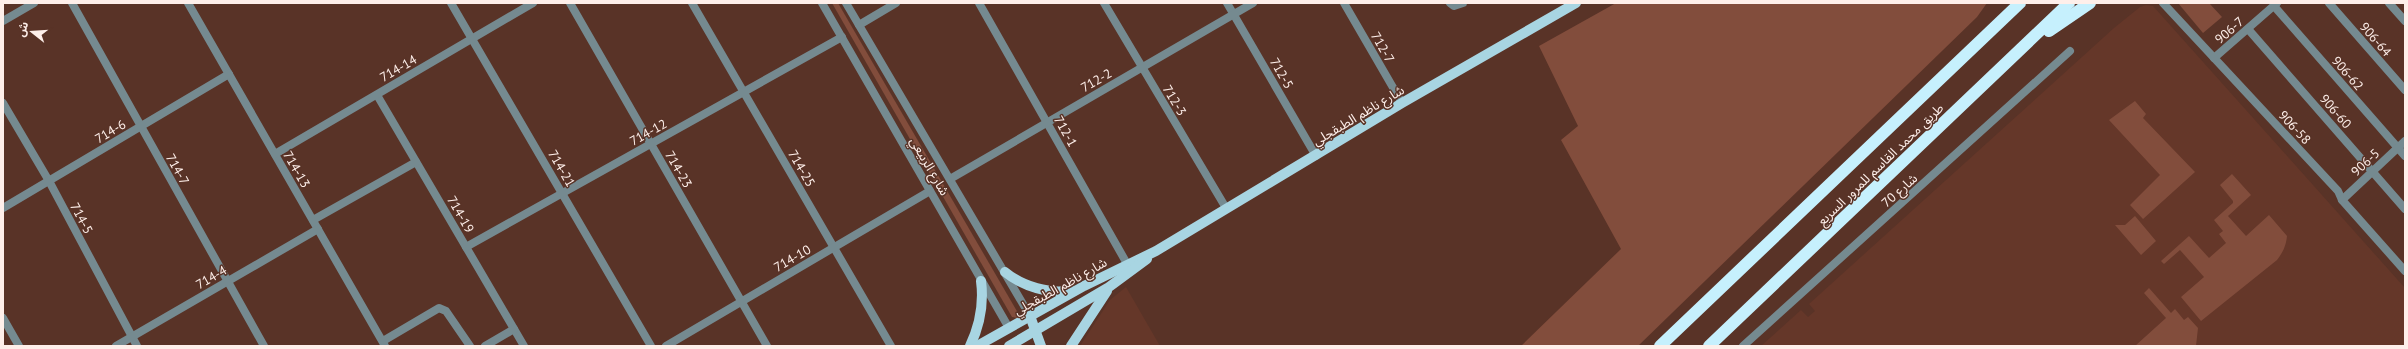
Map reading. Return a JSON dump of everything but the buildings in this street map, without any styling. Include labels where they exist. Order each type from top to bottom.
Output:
[{"type":"highway","points":[[1983,39],[2012,3]]},
{"type":"highway","name":"طريق محمد القاسم للمرور السريع","points":[[1660,346],[2020,3]]},
{"type":"highway","name":"طريق محمد القاسم للمرور السريع","points":[[1709,346],[2069,3]]},
{"type":"highway","points":[[2005,64],[2077,10],[2090,3]]},
{"type":"main road","name":"شارع ناظم الطبقجلي","points":[[977,346],[1084,286],[1130,268],[1226,208],[1316,156],[1402,103],[1576,3]]},
{"type":"main road","name":"شارع ناظم الطبقجلي","points":[[1013,345],[1110,287],[1130,268]]},
{"type":"main road","points":[[1005,272],[1018,280],[1050,290],[1064,292],[1084,286]]},
{"type":"main road","points":[[970,346],[981,313],[983,295],[981,281]]},
{"type":"main road","points":[[1070,346],[1110,287]]},
{"type":"main road","name":"شارع الربيعي","points":[[1030,316],[1041,346]]},
{"type":"main road","name":"شارع الربيعي","points":[[1009,328],[1013,345]]},
{"type":"street","points":[[3,21],[34,3]]},
{"type":"street","name":"714-7","points":[[72,3],[264,346]]},
{"type":"street","name":"714-13","points":[[188,3],[384,344]]},
{"type":"street","name":"714-21","points":[[451,3],[652,346]]},
{"type":"street","name":"714-14","points":[[275,154],[533,3]]},
{"type":"street","name":"714-23","points":[[570,3],[768,346]]},
{"type":"street","name":"714-25","points":[[692,3],[891,346]]},
{"type":"street","name":"شارع الربيعي","points":[[822,3],[1009,328]]},
{"type":"street","name":"شارع الربيعي","points":[[846,3],[1030,316]]},
{"type":"street","points":[[859,25],[896,3]]},
{"type":"street","name":"712-1","points":[[979,3],[1130,268]]},
{"type":"street","name":"712-3","points":[[1104,3],[1226,208]]},
{"type":"street","name":"712-5","points":[[1227,3],[1316,156]]},
{"type":"street","name":"712-2","points":[[950,179],[1254,3]]},
{"type":"street","name":"712-7","points":[[1344,3],[1402,103]]},
{"type":"street","points":[[1450,3],[1454,6],[1463,3]]},
{"type":"street","name":"906-58","points":[[2163,3],[2338,191],[2342,200],[2405,271]]},
{"type":"street","name":"906-64","points":[[2329,3],[2405,90]]},
{"type":"street","points":[[2389,3],[2405,21]]},
{"type":"street","name":"906-7","points":[[2214,58],[2275,4]]},
{"type":"street","name":"906-62","points":[[2275,4],[2405,156]]},
{"type":"street","name":"906-60","points":[[2248,29],[2405,209]]},
{"type":"street","name":"714-12","points":[[466,247],[842,37]]},
{"type":"street","name":"شارع 70","points":[[1743,346],[2070,51]]},
{"type":"street","name":"714-6","points":[[3,208],[229,74]]},
{"type":"street","name":"714-19","points":[[377,95],[524,346]]},
{"type":"street","name":"714-5","points":[[3,103],[49,181],[137,346]]},
{"type":"street","name":"906-5","points":[[2342,200],[2405,141]]},
{"type":"street","points":[[313,220],[416,162]]},
{"type":"street","name":"714-10","points":[[666,346],[930,191]]},
{"type":"street","name":"714-4","points":[[116,346],[318,229]]},
{"type":"street","points":[[384,344],[439,308],[446,310],[470,346]]},
{"type":"street","points":[[3,318],[19,346]]},
{"type":"street","points":[[485,346],[514,329]]},
{"type":"shaded area","points":[[832,3],[838,3],[1018,313],[1018,318],[1012,317]]},
{"type":"shaded area","points":[[1616,3],[1987,3],[1977,17],[1638,346],[1521,346],[1621,249],[1561,140],[1578,126],[1539,46]]},
{"type":"shaded area","points":[[2178,3],[2209,3],[2222,17],[2203,33]]},
{"type":"shaded area","points":[[2146,5],[2153,6],[2405,288],[2405,346],[1761,346],[1801,310],[1808,317],[1815,311],[1809,304],[2114,28],[2140,7]]},
{"type":"shaded area","points":[[2135,101],[2146,114],[2143,118],[2195,172],[2143,219],[2130,205],[2160,175],[2109,120]]},
{"type":"shaded area","points":[[2232,174],[2251,195],[2228,216],[2246,236],[2269,215],[2287,236],[2286,243],[2283,252],[2277,260],[2201,321],[2181,297],[2204,277],[2180,250],[2164,264],[2161,261],[2189,236],[2209,258],[2226,243],[2219,234],[2223,231],[2214,220],[2233,203],[2220,185]]},
{"type":"shaded area","points":[[2135,216],[2156,241],[2141,255],[2115,225],[2125,225]]},
{"type":"shaded area","points":[[1126,287],[1160,346],[1080,346],[1110,300]]},
{"type":"shaded area","points":[[2149,288],[2171,313],[2175,309],[2184,320],[2188,317],[2198,328],[2196,346],[2135,346],[2166,318],[2144,293]]}]
